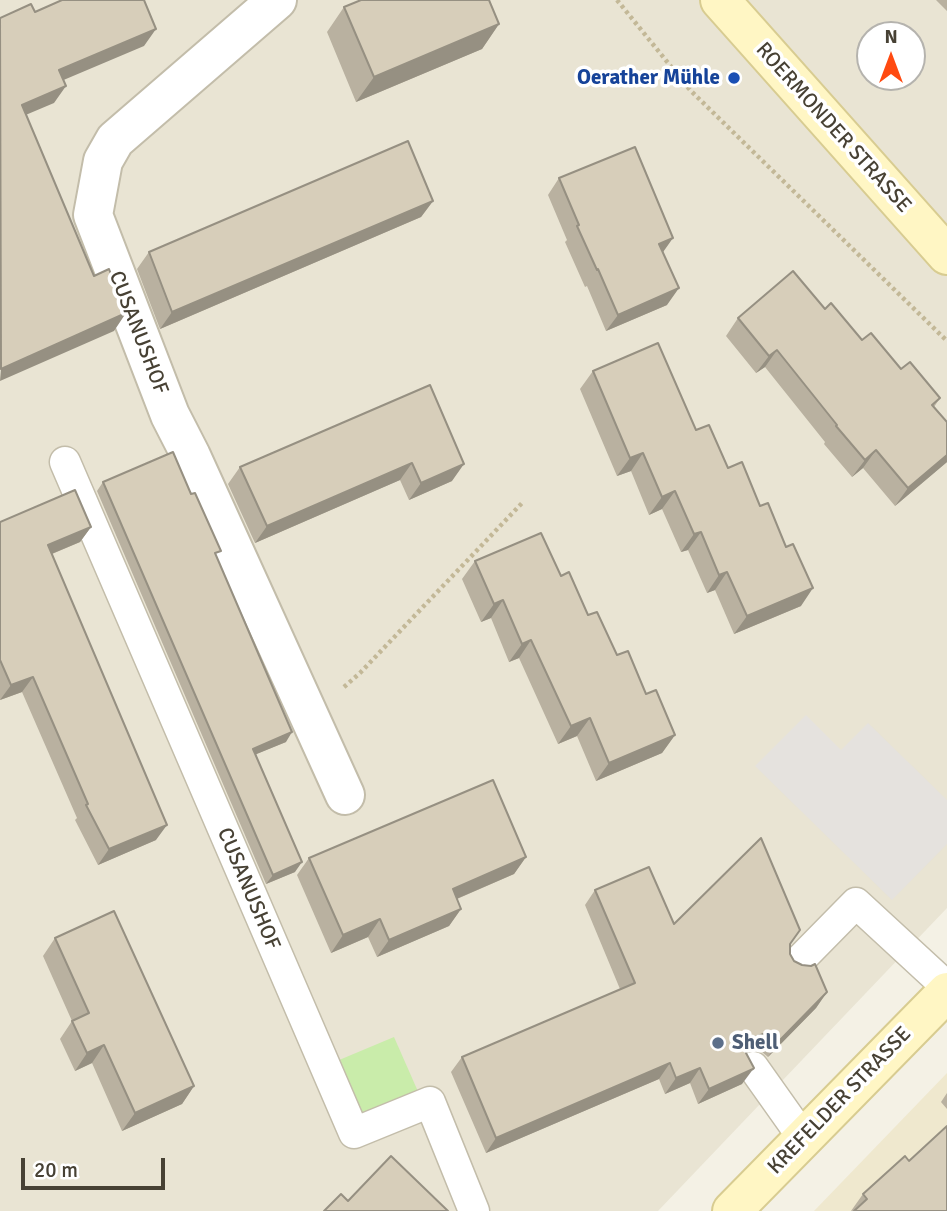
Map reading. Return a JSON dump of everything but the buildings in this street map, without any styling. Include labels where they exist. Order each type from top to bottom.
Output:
[{"type":"main road","name":"ROERMONDER STRASSE","points":[[720,0],[947,255]]},
{"type":"main road","name":"KREFELDER STRASSE","points":[[732,1211],[947,989]]},
{"type":"street","name":"CUSANUSHOF","points":[[277,0],[115,140],[103,160],[93,215],[170,415],[345,795]]},
{"type":"lane","name":"CUSANUSHOF","points":[[65,462],[354,1133],[430,1102],[474,1211]]},
{"type":"lane","points":[[796,964],[856,903],[947,989]]},
{"type":"lane","points":[[753,1067],[804,1139]]},
{"type":"path","points":[[617,0],[690,90],[947,341]]},
{"type":"path","points":[[309,716],[360,673],[523,502]]},
{"type":"shaded area","points":[[0,0],[947,0],[947,908],[658,1211],[0,1211]]},
{"type":"shaded area","points":[[806,715],[841,750],[868,723],[947,800],[947,844],[892,900],[755,766]]},
{"type":"shaded area","points":[[947,1073],[947,1211],[814,1211]]},
{"type":"green space","points":[[394,1037],[420,1096],[358,1123],[332,1063]]},
{"type":"place","name":"Oerather Mühle","points":[[734,78]]},
{"type":"place","name":"Shell","points":[[718,1043]]}]
